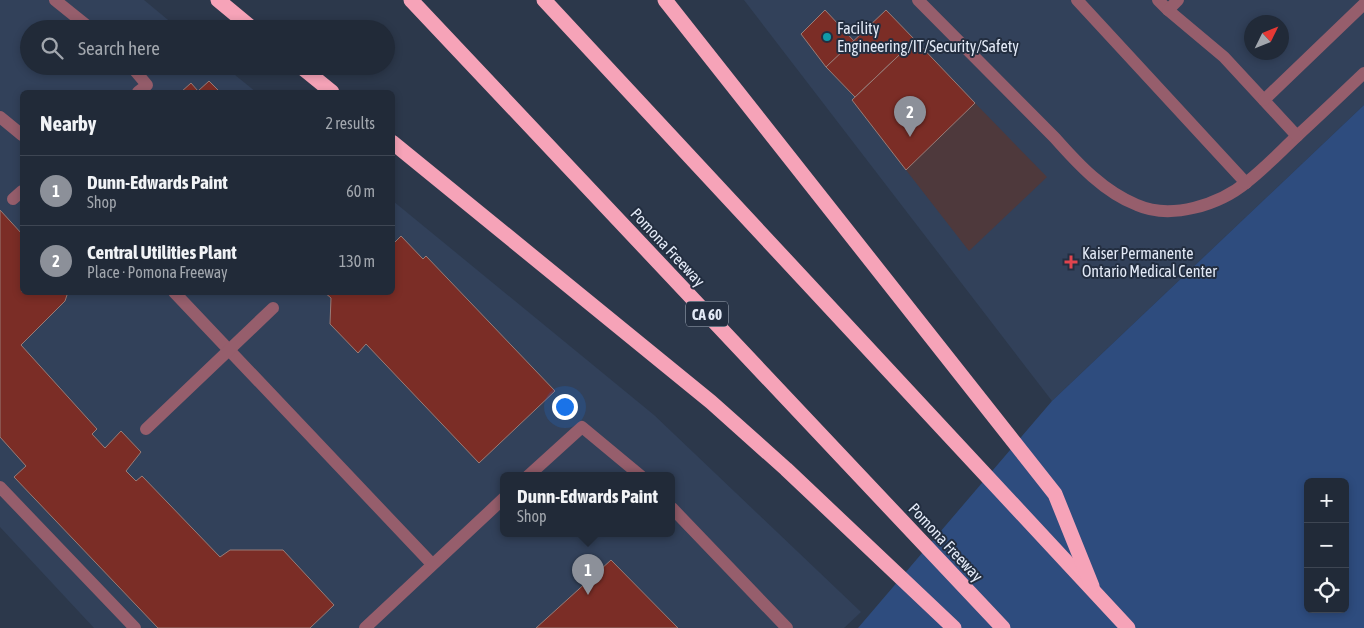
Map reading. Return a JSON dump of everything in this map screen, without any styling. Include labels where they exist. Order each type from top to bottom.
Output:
[{"type":"highway","points":[[218,0],[243,20]]},
{"type":"highway","name":"Pomona Freeway","points":[[411,0],[1003,628]]},
{"type":"highway","points":[[544,0],[1128,628]]},
{"type":"highway","points":[[665,0],[1055,494],[1096,594]]},
{"type":"highway","points":[[311,75],[330,90]]},
{"type":"highway","points":[[395,144],[712,402],[786,469],[954,628]]},
{"type":"lane","points":[[55,0],[80,20]]},
{"type":"lane","points":[[918,0],[1055,138],[1074,160],[1122,198],[1138,206],[1173,212],[1197,207],[1213,201],[1246,183],[1364,73]]},
{"type":"lane","points":[[1077,0],[1246,183]]},
{"type":"lane","points":[[1158,0],[1224,57],[1297,136]]},
{"type":"lane","points":[[1168,10],[1178,0]]},
{"type":"lane","points":[[1264,100],[1364,4]]},
{"type":"lane","points":[[139,75],[147,85],[141,90]]},
{"type":"lane","points":[[0,117],[20,133]]},
{"type":"lane","points":[[177,295],[432,564]]},
{"type":"lane","points":[[146,429],[273,308]]},
{"type":"lane","points":[[532,472],[582,427],[636,472]]},
{"type":"lane","points":[[0,486],[135,628]]},
{"type":"lane","points":[[365,628],[500,502]]},
{"type":"lane","points":[[675,511],[787,628]]},
{"type":"shaded area","points":[[0,0],[144,0],[168,20],[20,20],[20,75],[235,75],[254,90],[20,90],[20,295],[395,295],[395,203],[654,415],[861,612],[844,628],[94,628],[0,527]]},
{"type":"shaded area","name":"Kaiser Permanente Ontario Medical Center","points":[[744,0],[1364,0],[1364,105],[1052,401]]},
{"type":"shaded area","points":[[975,103],[1047,177],[969,251],[906,170]]},
{"type":"shaded area","points":[[1364,105],[1364,628],[858,628],[1052,401]]},
{"type":"building","name":"Facility Engineering/IT/Security/Safety","points":[[825,10],[854,41],[826,67],[801,34]]},
{"type":"building","points":[[886,10],[915,40],[855,97],[826,67]]},
{"type":"building","points":[[915,40],[975,103],[906,170],[852,100]]},
{"type":"building","points":[[209,81],[218,90],[199,90]]},
{"type":"building","points":[[191,83],[197,90],[183,90]]},
{"type":"building","points":[[0,210],[20,232],[20,295],[67,295],[65,301],[21,345],[97,429],[92,434],[105,448],[121,431],[141,452],[126,471],[136,481],[142,476],[220,557],[230,550],[283,550],[334,605],[310,628],[158,628],[14,477],[26,466],[0,437]]},
{"type":"building","points":[[401,236],[423,259],[426,256],[555,391],[479,463],[366,344],[358,353],[330,324],[331,298],[328,295],[395,295],[395,242]]},
{"type":"building","points":[[611,560],[678,628],[536,628]]},
{"type":"place","name":"Facility Engineering/IT/Security/Safety","points":[[827,37]]},
{"type":"place","name":"Central Utilities Plant","points":[[910,137]]},
{"type":"place","name":"Kaiser Permanente Ontario Medical Center","points":[[1071,262]]},
{"type":"place","name":"Dunn-Edwards Paint","points":[[588,595]]}]
